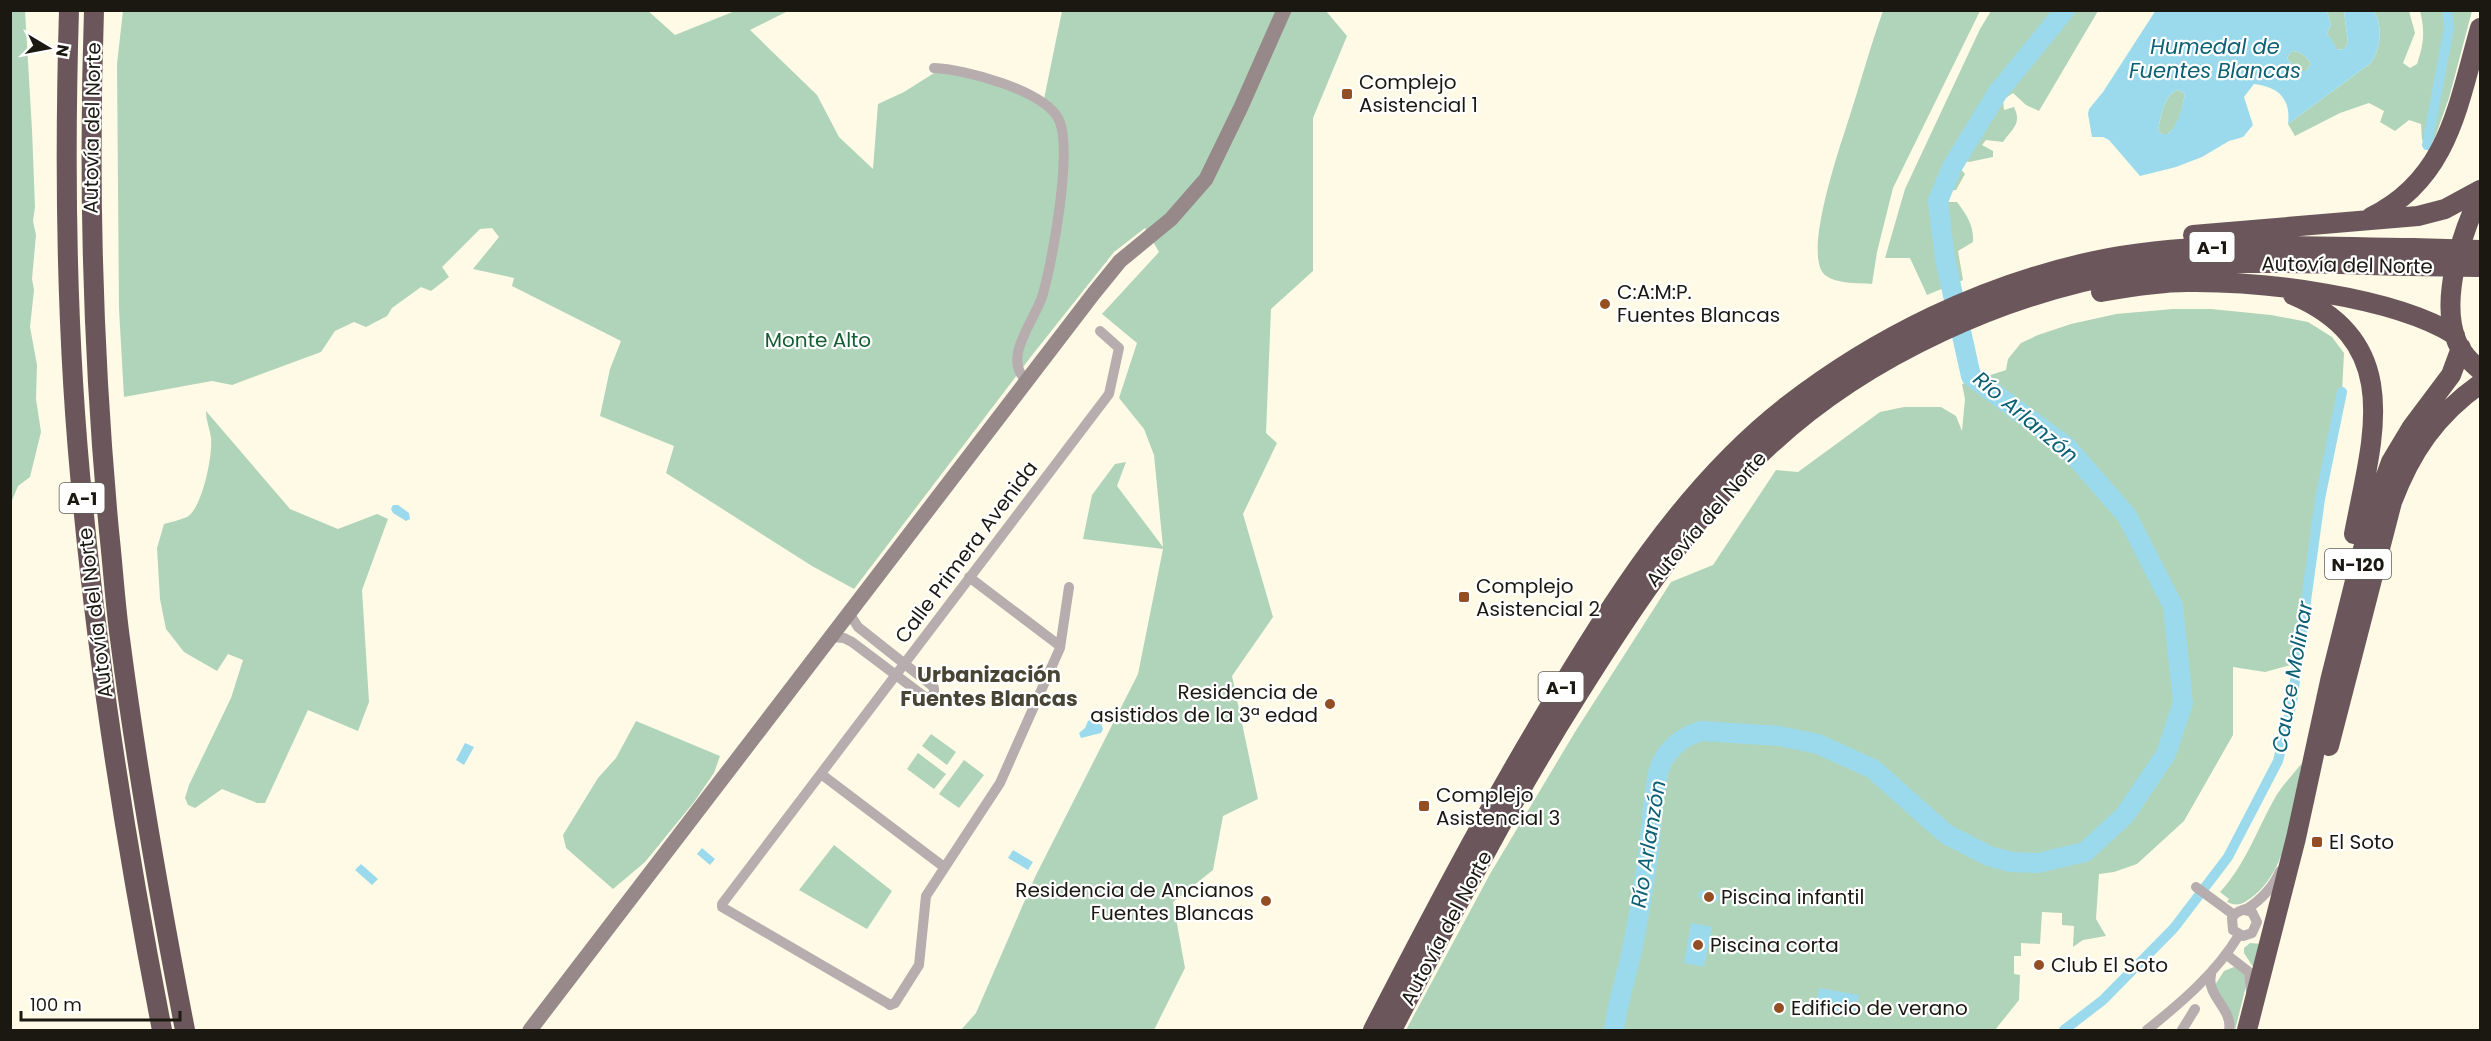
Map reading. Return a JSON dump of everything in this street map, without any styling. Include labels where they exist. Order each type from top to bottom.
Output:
[{"type":"highway","name":"Autovía del Norte","points":[[69,10],[67,205],[72,360],[82,503],[109,727],[162,1030]]},
{"type":"highway","name":"Autovía del Norte","points":[[94,10],[91,230],[100,430],[119,636],[138,768],[185,1030]]},
{"type":"highway","points":[[2350,223],[2369,218],[2393,207],[2411,192],[2434,163],[2448,131],[2481,28]]},
{"type":"highway","points":[[1888,350],[1978,327],[2018,293],[2073,257],[2153,240],[2350,223],[2432,213],[2461,202],[2481,190]]},
{"type":"highway","name":"N-120","points":[[2247,1030],[2296,838],[2337,649],[2362,547],[2382,482],[2391,462],[2412,428],[2451,375],[2458,342],[2451,306],[2454,278],[2466,228],[2481,195]]},
{"type":"highway","name":"Autovía del Norte","points":[[2018,293],[2070,286],[2135,272],[2225,264],[2411,257],[2480,262]]},
{"type":"highway","points":[[1888,350],[1962,296],[2018,293],[2067,299],[2128,287],[2187,281],[2323,294],[2421,317],[2458,342],[2467,358],[2481,370]]},
{"type":"highway","points":[[2258,286],[2294,296],[2317,306],[2334,319],[2363,354],[2371,373],[2374,395],[2373,428],[2345,580],[2337,649]]},
{"type":"highway","name":"Autovía del Norte","points":[[1373,1030],[1511,772],[1582,651],[1629,582],[1718,471],[1779,414],[1812,388],[1825,370],[1888,350]]},
{"type":"highway","name":"Autovía del Norte","points":[[1392,1030],[1509,809],[1628,616],[1678,546],[1732,483],[1773,442],[1852,382],[1888,350]]},
{"type":"highway","name":"N-120","points":[[2258,1030],[2392,502],[2404,470],[2442,416],[2481,384]]},
{"type":"highway","name":"A-1","points":[[164,920],[193,1030]]},
{"type":"main road","points":[[530,1030],[1026,380],[1120,261],[1171,219],[1206,179],[1284,10]]},
{"type":"street","points":[[934,68],[965,71],[1031,96],[1045,103],[1061,124],[1063,168],[1049,275],[1033,319],[1018,349],[1018,368],[1020,375],[1026,380]]},
{"type":"street","name":"Calle Primera Avenida","points":[[944,867],[926,896],[919,965],[895,1003],[890,1005],[722,906],[1109,394],[1114,382],[1119,348],[1100,331]]},
{"type":"street","points":[[969,577],[1060,646]]},
{"type":"street","points":[[821,774],[944,867],[1000,783],[1060,646],[1069,587]]},
{"type":"street","points":[[830,637],[843,638],[852,642],[925,697],[929,698],[934,694],[934,688],[930,684],[858,627],[849,613]]},
{"type":"street","points":[[2299,866],[2291,880],[2280,923],[2271,934],[2244,935],[2231,926],[2239,912],[2261,898],[2278,877],[2304,800]]},
{"type":"street","points":[[2148,1030],[2211,975],[2244,935],[2256,926],[2256,918],[2252,912],[2239,912],[2196,887]]},
{"type":"street","points":[[2228,955],[2245,967],[2251,980],[2242,1030]]},
{"type":"street","points":[[2211,975],[2211,987],[2229,1017],[2229,1030]]},
{"type":"street","points":[[2199,985],[2211,987]]},
{"type":"street","points":[[2182,1030],[2195,1009]]},
{"type":"green space","name":"Monte Alto","points":[[647,10],[675,35],[735,11],[788,11],[750,30],[817,95],[839,137],[873,169],[878,104],[904,92],[942,68],[1044,99],[1062,11],[1326,11],[1347,36],[1313,118],[1313,271],[1271,309],[1266,433],[1277,443],[1243,514],[1273,617],[1232,676],[1258,799],[1223,816],[1213,870],[1173,902],[1185,968],[1154,1030],[961,1030],[976,1013],[1035,877],[1138,674],[1163,549],[1083,539],[1092,495],[1115,464],[1126,462],[1117,486],[1163,547],[1154,455],[1144,429],[1119,398],[1137,343],[1102,314],[1159,252],[1145,228],[1114,252],[1033,354],[854,589],[812,566],[666,473],[674,446],[600,416],[610,369],[621,341],[512,286],[514,278],[473,269],[499,237],[492,228],[480,229],[442,267],[449,277],[431,291],[421,287],[392,308],[387,316],[366,327],[354,322],[335,331],[321,352],[232,385],[212,381],[124,397],[119,309],[117,64],[123,11]]},
{"type":"green space","points":[[10,11],[25,11],[35,207],[33,221],[36,235],[30,327],[37,365],[36,399],[41,432],[30,477],[18,486],[11,503]]},
{"type":"green space","points":[[1883,11],[1980,11],[1893,188],[1877,252],[1872,284],[1846,282],[1832,279],[1823,273],[1818,260],[1821,219],[1833,169]]},
{"type":"green space","points":[[1991,11],[2098,11],[2039,111],[2026,105],[2013,93],[2003,100],[2004,110],[2014,107],[2017,118],[2015,126],[2003,142],[1986,140],[1982,145],[1993,151],[1993,157],[1969,162],[1963,160],[1959,167],[1965,174],[1956,190],[1945,191],[1945,202],[1957,202],[1971,226],[1973,242],[1958,251],[1963,280],[1927,295],[1910,258],[1885,258],[1905,189],[1980,29]]},
{"type":"green space","points":[[2327,11],[2344,11],[2348,43],[2344,49],[2337,50],[2327,33],[2331,25]]},
{"type":"green space","points":[[2374,11],[2409,11],[2415,33],[2403,63],[2410,68],[2417,64],[2422,44],[2423,25],[2420,11],[2472,11],[2449,98],[2434,140],[2422,140],[2421,124],[2409,120],[2395,131],[2380,122],[2384,111],[2369,103],[2340,113],[2295,136],[2288,124],[2371,63],[2380,37],[2379,23]]},
{"type":"green space","points":[[2292,51],[2301,53],[2309,61],[2311,64],[2306,71],[2297,71],[2287,58]]},
{"type":"green space","points":[[2178,90],[2185,94],[2180,116],[2168,134],[2162,134],[2158,131],[2166,101]]},
{"type":"green space","points":[[2173,309],[2211,309],[2271,315],[2308,322],[2332,337],[2344,353],[2342,392],[2320,499],[2298,663],[2265,672],[2233,667],[2233,735],[2184,821],[2137,864],[2114,872],[2099,874],[2096,919],[2106,936],[2083,940],[2073,947],[2074,926],[2062,925],[2062,913],[2042,912],[2040,944],[2021,943],[2021,956],[2014,956],[2014,974],[2020,975],[2019,1000],[1995,1030],[1406,1030],[1490,874],[1575,732],[1671,582],[1713,565],[1776,470],[1798,472],[1880,412],[1904,407],[1941,407],[1956,416],[1962,431],[1965,399],[1962,384],[2006,370],[2008,359],[2021,343],[2071,324],[2116,314]]},
{"type":"green space","points":[[206,411],[290,509],[338,529],[377,514],[388,519],[362,590],[369,702],[358,731],[308,710],[265,803],[257,803],[222,789],[195,808],[188,805],[185,798],[189,785],[231,698],[243,660],[228,654],[217,671],[184,652],[166,629],[160,599],[157,548],[164,524],[187,517],[202,493],[211,446]]},
{"type":"green space","points":[[636,721],[720,756],[714,773],[694,802],[645,862],[613,889],[566,848],[563,835],[598,778],[616,758]]},
{"type":"green space","points":[[931,734],[956,752],[947,765],[922,746]]},
{"type":"green space","points":[[918,753],[946,774],[934,789],[907,769]]},
{"type":"green space","points":[[964,760],[984,775],[959,808],[939,794]]},
{"type":"green space","points":[[2302,763],[2288,836],[2274,871],[2264,885],[2246,901],[2240,904],[2227,902],[2229,899],[2220,892],[2244,858],[2276,796]]},
{"type":"green space","points":[[834,845],[892,891],[867,929],[799,890]]},
{"type":"green space","points":[[2250,943],[2263,944],[2257,973],[2244,953],[2244,948]]},
{"type":"green space","points":[[2234,967],[2244,972],[2246,986],[2235,1030],[2215,985],[2224,971]]},
{"type":"water","name":"Humedal de Fuentes Blancas","points":[[2156,10],[2327,11],[2331,25],[2327,33],[2338,50],[2344,49],[2348,43],[2344,11],[2374,11],[2379,23],[2379,44],[2371,63],[2288,124],[2285,101],[2277,91],[2254,84],[2244,97],[2253,125],[2243,137],[2229,141],[2202,157],[2176,167],[2140,176],[2109,140],[2103,137],[2092,137],[2089,109],[2103,92]],"holes":[[[2292,51],[2301,53],[2309,61],[2311,64],[2306,71],[2297,71],[2287,58]],[[2178,90],[2185,94],[2179,116],[2168,134],[2162,134],[2158,131],[2166,101]]]},
{"type":"water","points":[[393,505],[398,505],[409,513],[410,519],[406,521],[393,513],[391,509]]},
{"type":"water","points":[[1091,719],[1100,721],[1103,729],[1101,733],[1081,738],[1079,733]]},
{"type":"water","points":[[465,743],[474,747],[464,765],[456,760]]},
{"type":"water","points":[[702,848],[715,859],[710,865],[697,854]]},
{"type":"water","points":[[1013,850],[1033,862],[1028,870],[1008,858]]},
{"type":"water","points":[[361,864],[378,879],[372,885],[355,870]]},
{"type":"water","name":"Piscina infantil","points":[[1701,890],[1719,895],[1718,901],[1701,900],[1698,895]]},
{"type":"water","name":"Piscina corta","points":[[1691,923],[1712,927],[1704,967],[1684,963]]},
{"type":"water","points":[[1819,988],[1859,995],[1855,1015],[1815,1008]]},
{"type":"waterway","name":"Río Arlanzón","points":[[1614,1030],[1637,926],[1659,770],[1670,750],[1687,737],[1701,731],[1779,736],[1818,744],[1873,769],[1946,834],[1989,856],[2011,862],[2038,863],[2085,852],[2125,815],[2166,754],[2183,703],[2173,606],[2127,516],[2067,447],[1971,376],[1945,259],[1938,201],[1952,167],[1998,92],[2065,10]]},
{"type":"waterway","name":"Cauce Molinar","points":[[2427,145],[2449,28],[2447,10]]},
{"type":"waterway","name":"Cauce Molinar","points":[[2064,1030],[2103,1000],[2174,928],[2228,857],[2278,761],[2292,703],[2320,499],[2342,392]]},
{"type":"place","name":"Complejo Asistencial 1","points":[[1347,94]]},
{"type":"place","name":"C:A:M:P. Fuentes Blancas","points":[[1605,304]]},
{"type":"place","name":"Complejo Asistencial 2","points":[[1464,597]]},
{"type":"place","name":"Residencia de asistidos de la 3ª edad","points":[[1330,704]]},
{"type":"place","name":"Complejo Asistencial 3","points":[[1424,806]]},
{"type":"place","name":"El Soto","points":[[2317,842]]},
{"type":"place","name":"Piscina infantil","points":[[1709,897]]},
{"type":"place","name":"Residencia de Ancianos Fuentes Blancas","points":[[1266,901]]},
{"type":"place","name":"Piscina corta","points":[[1698,945]]},
{"type":"place","name":"Club El Soto","points":[[2039,965]]},
{"type":"place","name":"Edificio de verano","points":[[1779,1008]]},
{"type":"district","name":"Urbanización Fuentes Blancas","points":[[989,686]]}]
